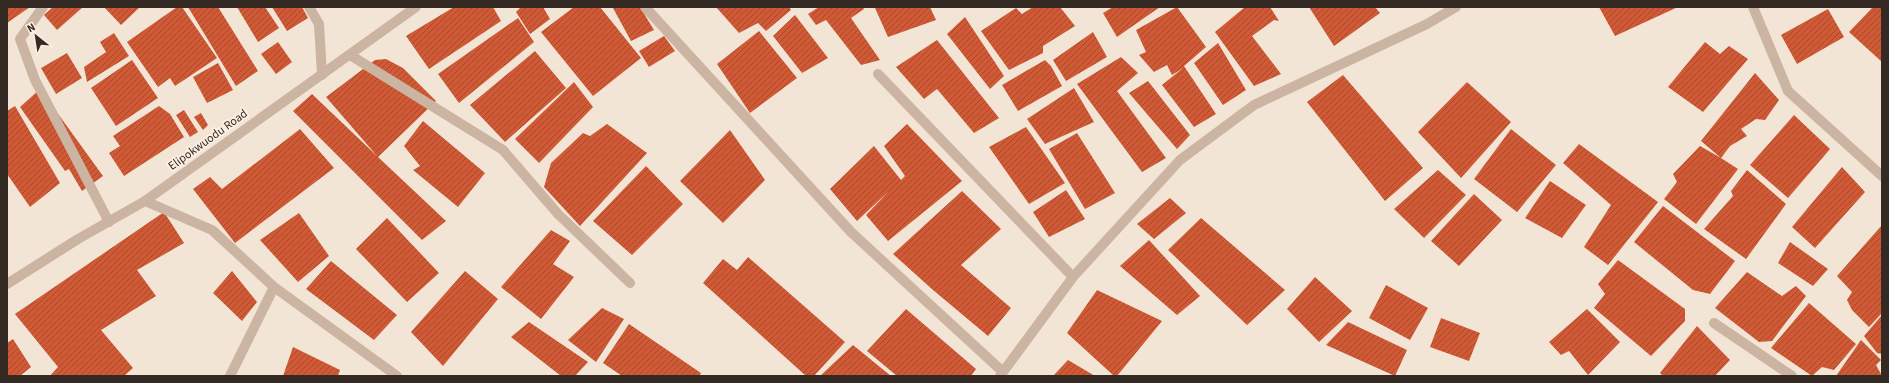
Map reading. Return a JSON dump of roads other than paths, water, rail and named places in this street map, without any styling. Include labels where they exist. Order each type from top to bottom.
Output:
[{"type":"street","points":[[43,7],[20,39],[35,80],[109,222]]},
{"type":"street","points":[[309,7],[319,24],[322,75]]},
{"type":"street","name":"Elipokwuodu Road","points":[[7,284],[145,202],[416,7]]},
{"type":"street","points":[[645,7],[851,232],[1002,374],[1073,277],[1180,160],[1254,105],[1428,24],[1456,7]]},
{"type":"street","points":[[1753,7],[1788,91],[1882,176]]},
{"type":"street","points":[[350,55],[503,150],[558,214],[630,283]]},
{"type":"street","points":[[878,74],[1073,277]]},
{"type":"street","points":[[145,202],[212,230],[274,287],[397,376]]},
{"type":"street","points":[[230,376],[274,287]]},
{"type":"street","points":[[1714,323],[1792,376]]}]
